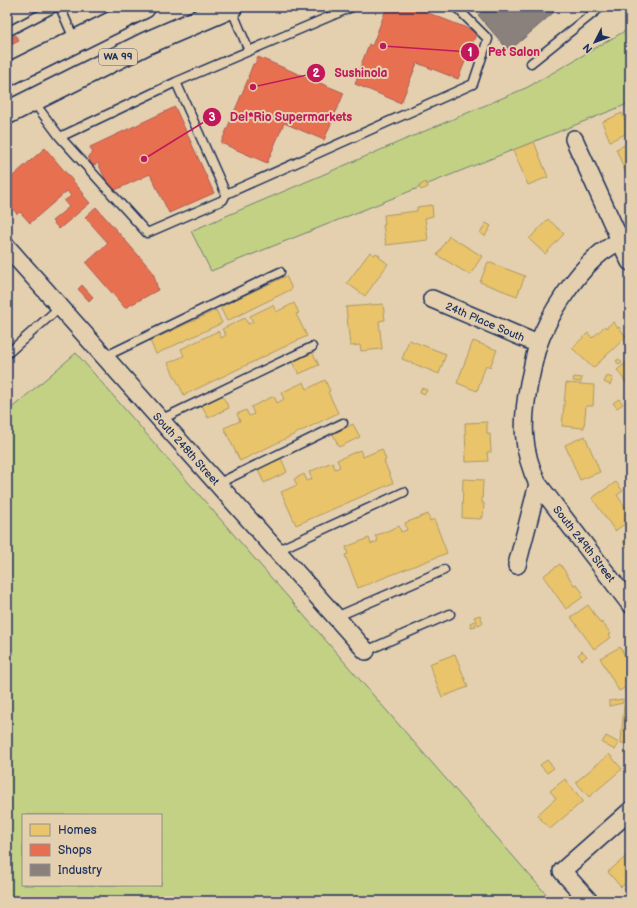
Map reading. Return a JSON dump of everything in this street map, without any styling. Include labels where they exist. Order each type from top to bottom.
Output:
[{"type":"main road","points":[[8,74],[144,7]]},
{"type":"main road","name":"WA 99","points":[[7,113],[147,43],[231,7]]},
{"type":"street","points":[[574,139],[625,237],[630,262]]},
{"type":"street","name":"24th Place South","points":[[538,484],[530,470],[524,435],[525,406],[538,344],[548,323],[574,281],[601,253],[625,237]]},
{"type":"street","name":"South 248th Street","points":[[7,247],[366,651]]},
{"type":"street","name":"24th Place South","points":[[432,299],[538,344]]},
{"type":"street","points":[[517,565],[538,484]]},
{"type":"street","name":"South 249th Street","points":[[538,484],[630,604]]},
{"type":"street","points":[[590,901],[562,871],[630,811]]},
{"type":"lane","points":[[7,32],[55,7]]},
{"type":"lane","points":[[60,7],[75,41]]},
{"type":"lane","points":[[231,7],[249,51]]},
{"type":"lane","points":[[60,137],[176,82],[352,7]]},
{"type":"lane","points":[[33,100],[60,137],[147,233],[223,200],[226,194],[473,84],[488,40],[455,7]]},
{"type":"lane","points":[[532,63],[601,7]]},
{"type":"lane","points":[[176,82],[226,194]]},
{"type":"lane","points":[[104,356],[280,272]]},
{"type":"lane","points":[[7,354],[60,307]]},
{"type":"lane","points":[[160,420],[312,347]]},
{"type":"lane","points":[[216,484],[343,423]]},
{"type":"lane","points":[[276,551],[404,492]]},
{"type":"lane","points":[[336,618],[444,570]]},
{"type":"lane","points":[[366,651],[450,614]]},
{"type":"green space","points":[[630,28],[630,103],[211,271],[191,231],[528,87]]},
{"type":"green space","points":[[76,353],[552,901],[7,901],[7,412]]},
{"type":"building: Homes","points":[[622,113],[630,132],[610,141],[602,122]]},
{"type":"building: Homes","points":[[534,142],[548,177],[528,185],[513,150]]},
{"type":"building: Homes","points":[[630,143],[630,183],[616,149]]},
{"type":"building: Homes","points":[[426,182],[428,187],[421,190],[419,186]]},
{"type":"building: Homes","points":[[432,205],[433,216],[425,218],[428,240],[386,245],[383,225],[385,225],[384,215],[417,211],[417,207]]},
{"type":"building: Homes","points":[[548,219],[564,234],[545,254],[529,239]]},
{"type":"building: Homes","points":[[486,223],[491,226],[485,236],[480,233]]},
{"type":"building: Homes","points":[[449,236],[482,256],[470,275],[437,255]]},
{"type":"building: Homes","points":[[370,252],[374,255],[376,253],[388,264],[365,296],[347,283]]},
{"type":"building: Homes","points":[[488,262],[525,276],[517,296],[480,282]]},
{"type":"building: Homes","points":[[286,276],[292,289],[227,321],[220,307]]},
{"type":"building: Homes","points":[[294,303],[299,313],[296,314],[307,336],[184,395],[168,363],[184,356],[181,349],[218,331],[221,338],[226,335],[222,329],[245,318],[248,324],[253,322],[250,316],[273,305],[276,312]]},
{"type":"building: Homes","points":[[383,304],[385,320],[379,321],[382,349],[361,351],[360,345],[350,346],[346,307]]},
{"type":"building: Homes","points":[[216,310],[222,323],[156,354],[150,341]]},
{"type":"building: Homes","points":[[613,322],[618,328],[619,327],[626,337],[593,368],[572,348],[588,333],[592,338],[605,326],[606,328]]},
{"type":"building: Homes","points":[[409,340],[446,354],[439,374],[402,359]]},
{"type":"building: Homes","points":[[473,341],[497,350],[490,367],[486,365],[477,391],[457,383]]},
{"type":"building: Homes","points":[[312,352],[319,365],[299,374],[292,362]]},
{"type":"building: Homes","points":[[619,359],[622,363],[619,365],[616,361]]},
{"type":"building: Homes","points":[[630,360],[630,388],[617,370]]},
{"type":"building: Homes","points":[[607,376],[613,378],[610,385],[604,382]]},
{"type":"building: Homes","points":[[574,377],[582,378],[581,382],[573,381]]},
{"type":"building: Homes","points":[[325,380],[330,391],[328,392],[338,413],[240,461],[224,428],[240,421],[237,414],[246,410],[249,416],[254,414],[251,407],[274,396],[277,403],[284,399],[281,393],[304,382],[307,389]]},
{"type":"building: Homes","points":[[566,383],[594,385],[593,406],[586,406],[584,428],[562,426]]},
{"type":"building: Homes","points":[[421,388],[427,390],[425,394],[420,392]]},
{"type":"building: Homes","points":[[222,395],[229,408],[208,418],[202,405]]},
{"type":"building: Homes","points":[[619,399],[623,404],[617,408],[613,403]]},
{"type":"building: Homes","points":[[487,422],[487,434],[490,434],[491,452],[487,452],[488,461],[466,462],[465,423]]},
{"type":"building: Homes","points":[[353,424],[360,437],[339,447],[333,434]]},
{"type":"building: Homes","points":[[585,436],[600,472],[580,480],[565,445]]},
{"type":"building: Homes","points":[[382,449],[386,460],[384,461],[393,483],[296,525],[281,492],[297,485],[294,479],[304,474],[307,481],[312,479],[309,472],[332,462],[335,469],[340,467],[337,460],[360,450],[363,457]]},
{"type":"building: Homes","points":[[281,458],[287,472],[264,483],[258,469]]},
{"type":"building: Homes","points":[[630,474],[630,481],[628,482],[625,477]]},
{"type":"building: Homes","points":[[463,479],[483,480],[482,503],[484,503],[483,517],[481,516],[481,519],[462,518]]},
{"type":"building: Homes","points":[[616,482],[623,491],[617,495],[630,514],[630,520],[615,531],[592,498]]},
{"type":"building: Homes","points":[[428,514],[430,521],[434,519],[447,553],[358,588],[345,555],[348,554],[346,547],[369,538],[371,544],[378,541],[375,536],[399,526],[401,532],[407,530],[405,523]]},
{"type":"building: Homes","points":[[630,537],[630,551],[623,542]]},
{"type":"building: Homes","points":[[560,564],[574,585],[576,584],[583,593],[581,595],[583,597],[566,609],[543,576]]},
{"type":"building: Homes","points":[[588,605],[601,624],[602,622],[611,634],[609,635],[611,637],[594,649],[571,617]]},
{"type":"building: Homes","points":[[480,615],[483,623],[478,625],[474,617]]},
{"type":"building: Homes","points":[[474,621],[476,626],[471,627],[470,623]]},
{"type":"building: Homes","points":[[620,647],[630,665],[630,685],[619,691],[600,658]]},
{"type":"building: Homes","points":[[582,651],[587,656],[582,660],[578,655]]},
{"type":"building: Homes","points":[[455,654],[468,687],[442,697],[429,664]]},
{"type":"building: Homes","points":[[623,699],[623,703],[609,706],[609,701]]},
{"type":"building: Homes","points":[[624,705],[630,705],[630,744],[621,743]]},
{"type":"building: Homes","points":[[606,736],[619,743],[615,750],[602,743]]},
{"type":"building: Homes","points":[[609,754],[622,769],[589,797],[576,782]]},
{"type":"building: Homes","points":[[547,760],[554,768],[547,773],[540,765]]},
{"type":"building: Homes","points":[[565,779],[583,801],[550,829],[537,815],[556,798],[550,791]]},
{"type":"building: Homes","points":[[630,853],[630,891],[624,884],[621,887],[608,872]]},
{"type":"building: Shops","points":[[387,7],[413,7],[477,32],[458,79],[417,63],[401,103],[355,84],[369,44],[372,46]]},
{"type":"building: Shops","points":[[475,7],[484,7],[479,11]]},
{"type":"building: Shops","points":[[16,35],[19,41],[11,45],[8,39]]},
{"type":"building: Shops","points":[[258,57],[344,93],[324,140],[284,123],[267,163],[221,143],[253,64],[255,64]]},
{"type":"building: Shops","points":[[175,107],[214,193],[169,213],[150,174],[111,192],[98,163],[92,166],[88,156],[93,153],[90,147]]},
{"type":"building: Shops","points":[[45,148],[90,203],[59,229],[52,221],[69,207],[64,201],[71,196],[67,191],[30,223],[20,212],[17,214],[7,202],[7,181]]},
{"type":"building: Shops","points":[[96,207],[153,272],[158,290],[125,308],[86,263],[108,243],[85,217]]},
{"type":"building: Shops","points":[[82,285],[93,297],[89,301],[78,289]]},
{"type":"building: Industry","points":[[488,7],[560,7],[509,51],[478,15]]},
{"type":"place","name":"Pet Salon","points":[[383,46]]},
{"type":"place","name":"Sushinola","points":[[253,87]]},
{"type":"place","name":"Del*Rio Supermarkets","points":[[144,159]]}]
